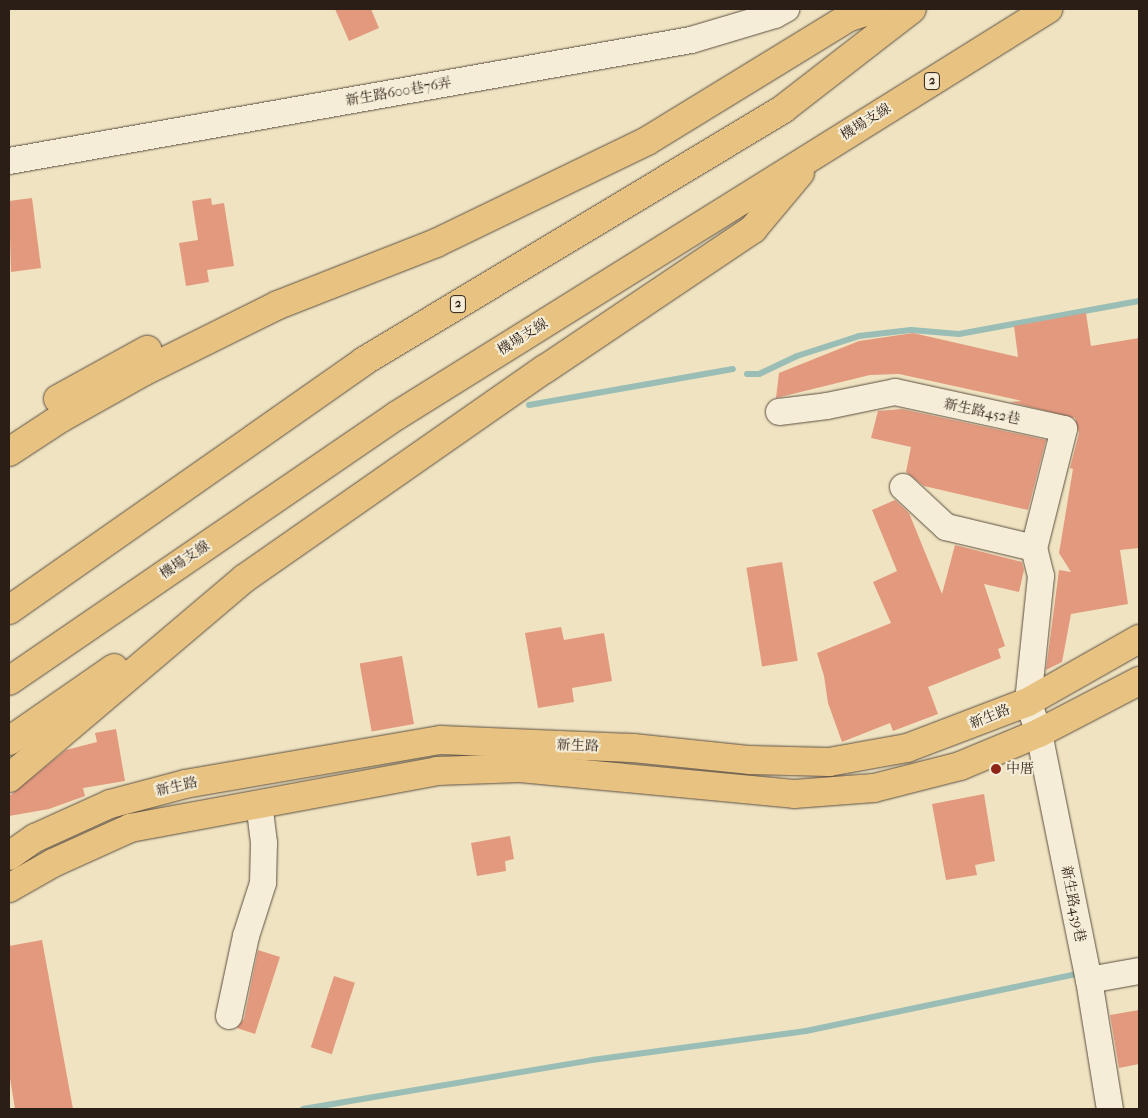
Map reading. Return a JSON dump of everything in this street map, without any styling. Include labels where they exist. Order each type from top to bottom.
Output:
[{"type":"main road","points":[[9,452],[60,418],[143,372],[278,304],[436,243],[647,141],[849,17],[876,9]]},
{"type":"main road","name":"2","points":[[9,610],[364,361],[783,110],[912,9]]},
{"type":"main road","name":"機場支線","points":[[9,681],[396,416],[1048,9]]},
{"type":"main road","points":[[9,741],[246,578],[545,368],[753,229],[816,154]]},
{"type":"main road","points":[[9,429],[102,372],[159,344],[207,323],[278,304]]},
{"type":"main road","points":[[9,778],[246,578]]},
{"type":"main road","name":"新生路","points":[[9,856],[35,838],[110,804],[184,784],[441,740],[633,748],[750,760],[828,762],[907,748],[1028,702],[1139,639]]},
{"type":"main road","name":"新生路","points":[[9,888],[53,863],[130,828],[438,771],[520,768],[794,794],[874,788],[960,766],[1039,733],[1139,681]]},
{"type":"lane","name":"新生路600巷76弄","points":[[9,161],[691,40],[775,15],[786,9]]},
{"type":"lane","name":"新生路452巷","points":[[779,412],[827,406],[895,392],[1064,429],[1034,548],[1041,576],[1028,702]]},
{"type":"lane","points":[[903,488],[946,528],[1034,548]]},
{"type":"lane","name":"新生路439巷","points":[[1028,702],[1039,733],[1089,980],[1110,1109]]},
{"type":"lane","points":[[229,1016],[246,936],[263,882],[264,843],[259,804]]},
{"type":"lane","points":[[1089,980],[1139,971]]},
{"type":"building","points":[[335,9],[371,9],[379,28],[349,41]]},
{"type":"building","points":[[32,198],[41,268],[11,272],[9,201]]},
{"type":"building","points":[[211,198],[212,205],[224,203],[234,266],[207,270],[209,282],[186,286],[179,243],[198,240],[192,201]]},
{"type":"building","points":[[1086,313],[1091,346],[1139,338],[1139,548],[1120,550],[1128,604],[1071,614],[1062,662],[1046,670],[1059,570],[1071,572],[1059,553],[1073,469],[1070,468],[1079,433],[1075,418],[1010,402],[1022,401],[899,374],[870,375],[776,398],[779,373],[859,341],[913,333],[1018,357],[1014,326]]},
{"type":"building","points":[[902,409],[1046,440],[1028,510],[924,486],[906,472],[911,447],[871,438],[878,411]]},
{"type":"building","points":[[895,500],[909,513],[942,594],[955,545],[1022,562],[1024,570],[1019,592],[984,584],[1005,646],[998,649],[1001,658],[928,687],[938,714],[893,731],[890,723],[842,742],[828,703],[824,676],[817,653],[891,623],[873,582],[897,571],[872,510]]},
{"type":"building","points":[[782,562],[798,661],[762,666],[746,568]]},
{"type":"building","points":[[561,627],[564,640],[604,633],[612,681],[572,688],[574,702],[538,708],[525,633]]},
{"type":"building","points":[[402,656],[414,724],[372,731],[360,663]]},
{"type":"building","points":[[116,729],[125,781],[83,788],[85,796],[49,809],[9,816],[9,796],[66,750],[97,742],[95,733]]},
{"type":"building","points":[[984,794],[995,861],[975,865],[977,875],[946,880],[932,804]]},
{"type":"building","points":[[510,836],[514,859],[505,861],[506,871],[477,876],[471,843]]},
{"type":"building","points":[[42,940],[73,1109],[15,1109],[9,1072],[9,946]]},
{"type":"building","points":[[258,950],[280,957],[255,1034],[237,1028],[244,1019]]},
{"type":"building","points":[[334,976],[355,983],[332,1054],[311,1047]]},
{"type":"building","points":[[1139,1010],[1139,1064],[1119,1068],[1110,1015]]},
{"type":"waterway","points":[[747,374],[759,374],[797,356],[859,336],[911,330],[959,334],[1139,301]]},
{"type":"waterway","points":[[529,405],[733,369]]},
{"type":"waterway","points":[[303,1109],[592,1060],[806,1031],[1077,974]]},
{"type":"place","name":"中厝","points":[[996,769]]}]
